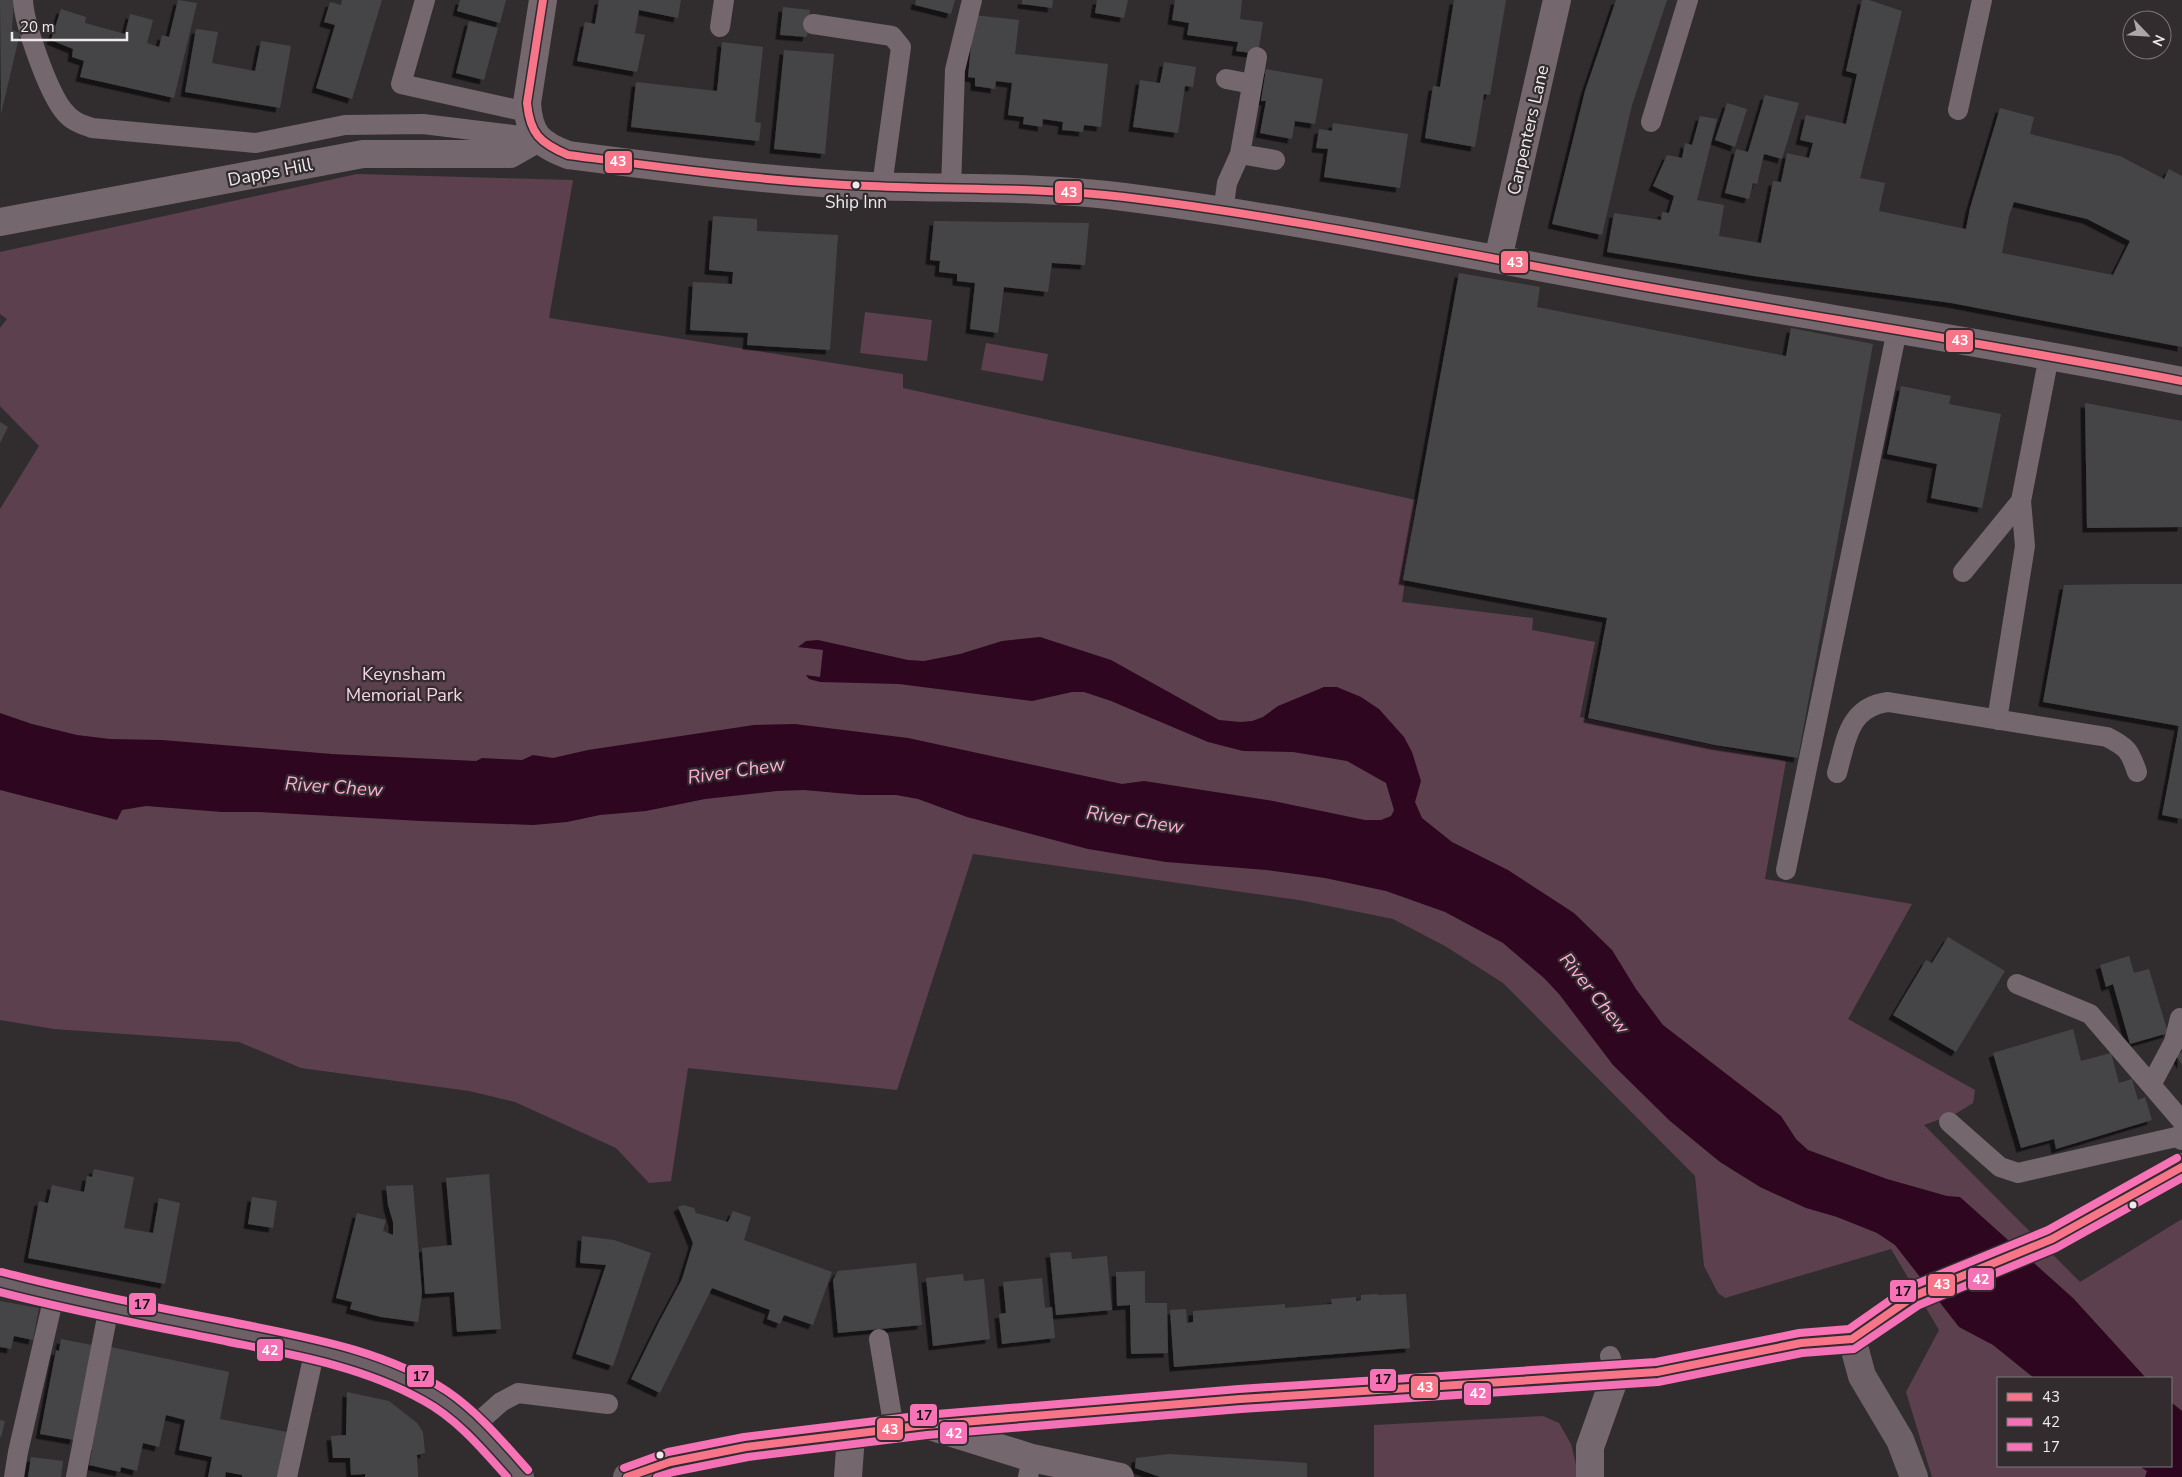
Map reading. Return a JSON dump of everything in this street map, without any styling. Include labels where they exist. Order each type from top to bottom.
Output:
[{"type":"main road","points":[[627,1477],[670,1462],[746,1447],[926,1425],[1613,1365],[1657,1372],[1801,1343],[1852,1339],[1914,1296],[2052,1239],[2182,1167]]},
{"type":"main road","points":[[0,1282],[54,1296],[315,1349],[374,1365],[430,1392],[474,1426],[520,1477]]},
{"type":"main road","points":[[1852,1339],[1862,1376],[1900,1440],[1914,1477]]},
{"type":"street","points":[[543,0],[526,103],[527,119],[538,138],[550,148],[568,155],[731,176],[882,186],[1038,189],[1122,196],[1498,259],[2182,381]]},
{"type":"street","name":"Carpenters Lane","points":[[1498,259],[1557,0]]},
{"type":"street","name":"Dapps Hill","points":[[0,222],[363,154],[510,154],[538,138]]},
{"type":"street","points":[[1590,1477],[1590,1447],[1613,1365]]},
{"type":"street","points":[[926,1425],[1030,1467],[1115,1475]]},
{"type":"street","points":[[848,1477],[851,1435]]},
{"type":"lane","points":[[23,0],[24,15],[36,49],[45,74],[62,110],[74,122],[92,128],[256,143],[345,125],[423,124],[538,138]]},
{"type":"lane","points":[[425,0],[401,84],[527,112]]},
{"type":"lane","points":[[720,27],[724,0]]},
{"type":"lane","points":[[951,188],[955,70],[972,0]]},
{"type":"lane","points":[[1650,122],[1688,0]]},
{"type":"lane","points":[[1958,110],[1982,0]]},
{"type":"lane","points":[[813,24],[892,36],[901,47],[882,186]]},
{"type":"lane","points":[[1223,212],[1228,183],[1240,154],[1257,57]]},
{"type":"lane","points":[[1226,80],[1252,84]]},
{"type":"lane","points":[[1240,154],[1275,160]]},
{"type":"lane","points":[[1786,870],[1897,330]]},
{"type":"lane","points":[[1997,720],[2025,546],[2020,502],[2049,356]]},
{"type":"lane","points":[[1963,572],[2020,502]]},
{"type":"lane","points":[[1837,773],[1851,724],[1862,711],[1876,704],[1888,702],[2107,737],[2121,744],[2131,753],[2137,772]]},
{"type":"lane","points":[[2017,984],[2090,1014],[2182,1121]]},
{"type":"lane","points":[[2151,1085],[2174,1042],[2180,1018]]},
{"type":"lane","points":[[1949,1122],[2000,1167],[2018,1174],[2176,1137],[2182,1140]]},
{"type":"lane","points":[[14,1477],[54,1296]]},
{"type":"lane","points":[[76,1477],[109,1307]]},
{"type":"lane","points":[[880,1340],[894,1429]]},
{"type":"lane","points":[[287,1477],[315,1349]]},
{"type":"lane","points":[[474,1426],[501,1402],[518,1393],[608,1404]]},
{"type":"green space","name":"Keynsham Memorial Park","points":[[357,174],[573,180],[549,318],[903,374],[903,388],[1416,500],[1402,602],[1533,618],[1532,630],[1595,642],[1580,717],[1786,761],[1765,879],[1912,904],[1848,1019],[1975,1090],[1973,1103],[1957,1113],[1924,1125],[2080,1282],[2182,1219],[2182,1477],[1932,1477],[1906,1392],[1939,1330],[1891,1249],[1725,1298],[1718,1293],[1704,1266],[1695,1176],[1503,983],[1445,946],[1393,919],[1299,900],[973,854],[897,1090],[688,1068],[671,1181],[649,1183],[616,1148],[515,1102],[469,1091],[301,1068],[239,1042],[54,1029],[0,1020],[0,509],[39,446],[0,406],[0,328],[7,319],[0,314],[0,252]]},
{"type":"green space","points":[[865,312],[932,320],[927,361],[860,353]]},
{"type":"green space","points":[[986,343],[1048,354],[1043,381],[981,370]]},
{"type":"green space","points":[[1543,1416],[1559,1423],[1571,1444],[1579,1477],[1374,1477],[1374,1425]]},
{"type":"water","name":"River Chew","points":[[1040,637],[1111,660],[1219,720],[1252,721],[1263,717],[1278,706],[1324,687],[1337,687],[1361,697],[1379,709],[1404,737],[1412,752],[1421,781],[1415,802],[1422,818],[1452,842],[1508,870],[1574,913],[1612,950],[1636,989],[1663,1025],[1781,1116],[1796,1139],[1808,1150],[1887,1179],[1947,1196],[1960,1197],[2073,1298],[2145,1377],[2033,1377],[1993,1345],[1959,1327],[1895,1245],[1877,1233],[1837,1217],[1806,1208],[1760,1187],[1720,1162],[1670,1121],[1613,1065],[1559,994],[1544,978],[1503,943],[1445,912],[1386,891],[1325,878],[1266,870],[1166,862],[1088,849],[967,817],[918,799],[896,795],[860,795],[804,790],[777,791],[705,799],[646,811],[600,815],[567,822],[533,825],[259,812],[222,812],[146,806],[122,810],[117,820],[0,790],[0,713],[32,724],[77,735],[110,739],[162,740],[332,754],[476,761],[482,758],[522,760],[533,755],[553,758],[588,750],[754,725],[795,724],[908,738],[1122,784],[1144,781],[1273,801],[1365,820],[1381,820],[1391,816],[1394,810],[1386,783],[1347,761],[1293,752],[1243,751],[1208,742],[1111,701],[1084,692],[1072,692],[1032,701],[899,684],[820,682],[809,679],[806,675],[820,677],[823,650],[798,647],[806,641],[818,640],[908,660],[924,661],[960,654],[1002,641]]},
{"type":"water","points":[[2172,1403],[2182,1411],[2182,1477],[2145,1477],[2147,1471],[2141,1467],[2172,1467]]},
{"type":"building","points":[[0,0],[14,0],[12,30],[20,33],[1,114]]},
{"type":"building","points":[[178,0],[197,3],[174,98],[80,77],[84,61],[72,57],[73,49],[51,40],[61,9],[86,17],[85,23],[125,34],[130,14],[153,20],[147,43],[159,47],[162,35],[169,37]]},
{"type":"building","points":[[342,0],[382,0],[352,99],[316,88],[335,25],[324,22],[330,2],[341,5]]},
{"type":"building","points":[[460,0],[506,0],[500,23],[457,11]]},
{"type":"building","points":[[599,0],[681,0],[678,18],[639,10],[635,33],[645,35],[637,72],[577,61],[585,22],[595,24]]},
{"type":"building","points":[[916,0],[955,0],[951,14],[915,5]]},
{"type":"building","points":[[1022,0],[1053,0],[1052,8],[1022,4]]},
{"type":"building","points":[[1097,0],[1128,0],[1124,18],[1095,13]]},
{"type":"building","points":[[1175,0],[1242,0],[1240,19],[1263,22],[1258,54],[1236,51],[1238,42],[1187,35],[1189,23],[1172,20]]},
{"type":"building","points":[[1454,0],[1506,0],[1490,95],[1484,94],[1475,147],[1425,138],[1433,86],[1440,87]]},
{"type":"building","points":[[1616,0],[1667,0],[1632,105],[1602,235],[1552,224],[1585,91]]},
{"type":"building","points":[[1862,0],[1869,0],[1902,11],[1860,178],[1885,183],[1879,211],[1966,229],[1970,208],[2000,108],[2034,117],[2030,134],[2120,156],[2164,179],[2169,169],[2182,176],[2182,347],[1951,303],[1754,276],[1607,252],[1614,213],[1661,220],[1662,212],[1669,213],[1674,196],[1653,186],[1667,155],[1682,158],[1685,143],[1692,145],[1700,116],[1717,119],[1697,200],[1724,205],[1719,236],[1761,243],[1773,181],[1781,182],[1787,153],[1809,158],[1813,143],[1800,140],[1806,115],[1846,124],[1857,74],[1846,71]],"holes":[[[2014,202],[2087,219],[2130,241],[2113,275],[2002,253],[2009,216]]]},
{"type":"building","points":[[783,7],[810,10],[807,37],[780,35]]},
{"type":"building","points":[[974,15],[1019,20],[1015,54],[1108,64],[1101,127],[1084,125],[1083,132],[1062,130],[1063,122],[1043,119],[1042,127],[1023,124],[1024,117],[1008,115],[1012,83],[996,81],[995,89],[975,86],[975,78],[968,77]]},
{"type":"building","points":[[469,21],[498,28],[484,80],[456,73]]},
{"type":"building","points":[[196,29],[218,32],[212,63],[255,71],[261,41],[291,46],[280,108],[185,92]]},
{"type":"building","points":[[722,42],[763,47],[755,122],[761,123],[759,141],[631,127],[636,82],[717,91]]},
{"type":"building","points":[[784,50],[834,54],[825,154],[774,149]]},
{"type":"building","points":[[1164,62],[1196,67],[1193,87],[1185,86],[1178,133],[1133,127],[1140,80],[1160,83]]},
{"type":"building","points":[[1266,69],[1323,79],[1315,124],[1295,121],[1292,139],[1260,133],[1266,101],[1261,101]]},
{"type":"building","points":[[1765,95],[1799,103],[1782,159],[1764,154],[1757,184],[1753,183],[1749,199],[1725,193],[1736,149],[1748,152]]},
{"type":"building","points":[[1727,103],[1747,109],[1735,147],[1715,140]]},
{"type":"building","points":[[1333,123],[1408,134],[1400,188],[1324,177],[1328,149],[1316,148],[1319,129],[1332,131]]},
{"type":"building","points":[[713,216],[757,219],[757,231],[838,235],[830,350],[747,345],[748,333],[690,330],[693,282],[732,284],[733,272],[709,270]]},
{"type":"building","points":[[934,221],[1089,223],[1085,265],[1052,263],[1048,292],[1004,287],[998,333],[970,329],[975,283],[957,281],[957,274],[939,272],[940,261],[930,260]]},
{"type":"building","points":[[1459,273],[1540,287],[1537,307],[1786,356],[1791,328],[1873,344],[1798,758],[1715,745],[1588,718],[1607,618],[1403,580]]},
{"type":"building","points":[[1901,386],[1951,396],[1949,404],[2001,414],[1982,508],[1931,498],[1937,464],[1887,454]]},
{"type":"building","points":[[2085,403],[2182,421],[2182,527],[2087,528]]},
{"type":"building","points":[[0,422],[8,427],[0,443]]},
{"type":"building","points":[[2182,584],[2182,819],[2162,815],[2179,726],[2043,702],[2064,585]]},
{"type":"building","points":[[1948,937],[2005,971],[1956,1052],[1893,1015],[1926,960],[1932,963]]},
{"type":"building","points":[[2129,956],[2134,973],[2149,969],[2168,1033],[2130,1044],[2113,984],[2106,987],[2100,965]]},
{"type":"building","points":[[2073,1029],[2081,1061],[2111,1053],[2119,1083],[2132,1079],[2138,1100],[2145,1097],[2152,1120],[2056,1149],[2054,1139],[2021,1148],[1993,1053]]},
{"type":"building","points":[[2182,1052],[2182,1065],[2176,1055]]},
{"type":"building","points":[[94,1169],[134,1177],[124,1228],[153,1233],[159,1198],[180,1203],[165,1284],[28,1258],[39,1201],[48,1203],[52,1185],[84,1192],[87,1176],[92,1177]]},
{"type":"building","points":[[489,1174],[501,1329],[457,1332],[454,1292],[425,1294],[422,1248],[452,1245],[446,1178]]},
{"type":"building","points":[[413,1185],[422,1293],[418,1322],[381,1317],[350,1309],[352,1302],[336,1298],[357,1213],[386,1220],[383,1231],[393,1235],[393,1222],[388,1205],[386,1186]]},
{"type":"building","points":[[252,1197],[277,1201],[273,1228],[248,1224]]},
{"type":"building","points":[[683,1205],[694,1208],[696,1213],[728,1222],[733,1211],[751,1217],[744,1240],[832,1272],[813,1325],[784,1315],[780,1324],[767,1319],[770,1310],[712,1288],[660,1393],[631,1379],[682,1279],[693,1243],[678,1207]]},
{"type":"building","points":[[582,1236],[614,1240],[651,1253],[613,1366],[576,1354],[606,1265],[580,1263]]},
{"type":"building","points":[[1071,1252],[1072,1259],[1107,1256],[1112,1310],[1056,1315],[1050,1253]]},
{"type":"building","points":[[916,1263],[922,1325],[838,1333],[833,1280],[838,1271]]},
{"type":"building","points":[[1145,1271],[1145,1303],[1167,1303],[1168,1353],[1131,1354],[1130,1305],[1117,1306],[1116,1272]]},
{"type":"building","points":[[963,1274],[964,1281],[984,1279],[990,1339],[933,1346],[926,1278]]},
{"type":"building","points":[[1042,1278],[1045,1308],[1052,1307],[1055,1338],[1002,1344],[999,1314],[1006,1313],[1003,1282]]},
{"type":"building","points":[[1406,1294],[1410,1348],[1174,1367],[1170,1310],[1186,1309],[1187,1323],[1193,1322],[1193,1311],[1285,1304],[1285,1308],[1332,1304],[1331,1299],[1356,1297],[1356,1301],[1361,1300],[1361,1295]]},
{"type":"building","points":[[0,1301],[39,1308],[33,1340],[14,1336],[11,1349],[0,1347]]},
{"type":"building","points":[[61,1339],[92,1345],[74,1440],[40,1434],[56,1350],[59,1351]]},
{"type":"building","points":[[111,1347],[229,1372],[220,1419],[287,1432],[277,1477],[242,1477],[242,1475],[226,1472],[225,1477],[208,1477],[212,1457],[179,1450],[185,1420],[166,1415],[159,1447],[143,1443],[137,1471],[121,1467],[120,1472],[89,1465],[92,1450],[88,1449]]},
{"type":"building","points":[[347,1392],[389,1401],[417,1423],[423,1432],[425,1453],[417,1455],[418,1477],[365,1477],[365,1474],[351,1475],[350,1458],[333,1458],[331,1436],[346,1435]]},
{"type":"building","points":[[0,1420],[5,1421],[1,1437],[0,1437]]},
{"type":"building","points":[[1169,1454],[1307,1463],[1307,1477],[1160,1477],[1135,1468],[1136,1458]]},
{"type":"building","points":[[31,1457],[63,1461],[61,1477],[28,1477]]},
{"type":"transit line","name":"43","points":[[543,0],[527,103],[528,114],[538,136],[550,146],[568,155],[719,174],[832,184],[1029,190],[1092,194],[1254,215],[1641,286],[2182,381]]},
{"type":"transit line","name":"17","points":[[624,1468],[668,1452],[744,1437],[925,1415],[1239,1389],[1656,1362],[1799,1333],[1849,1329],[1909,1287],[2048,1230],[2177,1158]]},
{"type":"transit line","name":"43","points":[[627,1477],[670,1462],[746,1447],[926,1425],[1240,1399],[1657,1372],[1801,1343],[1852,1339],[1914,1296],[2052,1239],[2182,1167]]},
{"type":"transit line","name":"42","points":[[657,1477],[748,1457],[927,1435],[1241,1409],[1658,1382],[1802,1353],[1854,1349],[1919,1305],[2056,1248],[2182,1178]]},
{"type":"transit line","name":"17","points":[[2,1272],[117,1299],[315,1339],[343,1346],[397,1365],[422,1377],[458,1399],[490,1428],[528,1470]]},
{"type":"transit line","name":"42","points":[[0,1292],[86,1312],[304,1357],[378,1379],[436,1408],[468,1435],[507,1477]]},
{"type":"place","name":"Ship Inn","points":[[856,185]]}]
